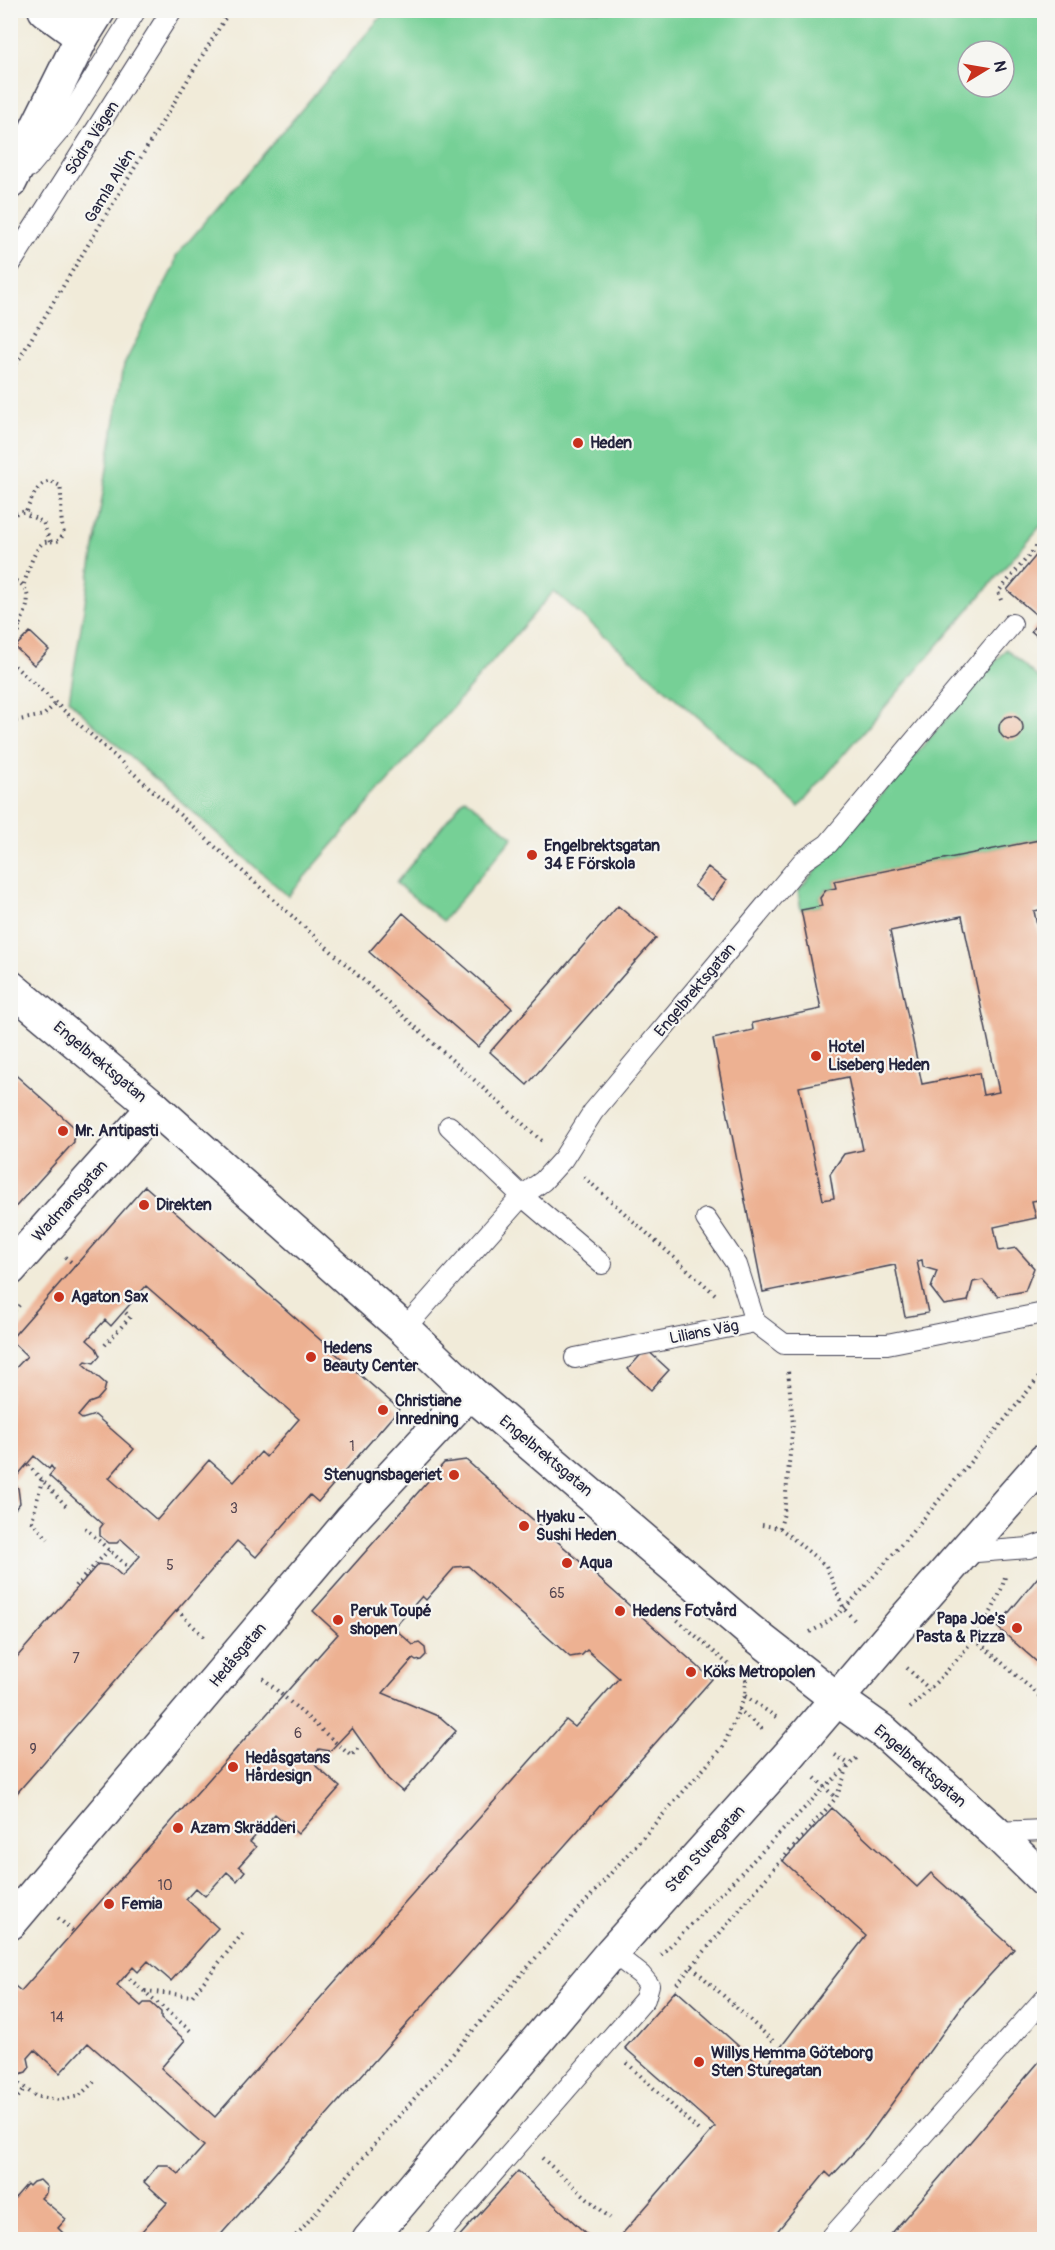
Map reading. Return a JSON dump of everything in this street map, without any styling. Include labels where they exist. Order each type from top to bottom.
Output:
[{"type":"street","points":[[10,182],[90,24],[45,10]]},
{"type":"street","name":"Engelbrektsgatan","points":[[10,987],[154,1107],[404,1329],[470,1392],[774,1651],[885,1733],[995,1832],[1044,1880]]},
{"type":"street","name":"Wadmansgatan","points":[[10,1269],[154,1107]]},
{"type":"street","name":"Hedåsgatan","points":[[10,1923],[352,1519],[470,1392]]},
{"type":"street","name":"Sten Sturegatan","points":[[369,2240],[612,1952],[778,1768],[1044,1461]]},
{"type":"lane","name":"Södra Vägen","points":[[10,189],[64,124],[136,10]]},
{"type":"lane","name":"Södra Vägen","points":[[10,265],[172,10]]},
{"type":"lane","name":"Engelbrektsgatan","points":[[404,1329],[522,1196],[543,1181],[563,1160],[593,1112],[803,861],[828,844],[1012,624]]},
{"type":"lane","points":[[449,1126],[522,1196],[602,1264]]},
{"type":"lane","name":"Lilians Väg","points":[[575,1358],[755,1322],[737,1265],[706,1219]]},
{"type":"lane","points":[[755,1322],[784,1344],[887,1344],[1044,1313]]},
{"type":"lane","points":[[964,1553],[1029,1548],[1044,1543]]},
{"type":"lane","points":[[995,1832],[1044,1830]]},
{"type":"lane","points":[[435,2240],[645,1999],[649,1985],[641,1975],[612,1952]]},
{"type":"lane","points":[[829,2240],[1044,1999]]},
{"type":"path","name":"Gamla Allén","points":[[10,374],[230,10]]},
{"type":"path","points":[[10,609],[17,625],[21,630],[19,634],[11,632],[17,625],[26,613],[24,584],[39,548],[45,542],[60,540],[64,533],[60,522],[62,504],[60,486],[51,481],[41,485],[36,490],[26,512]]},
{"type":"path","points":[[10,515],[26,512]]},
{"type":"path","points":[[26,512],[43,522],[50,542]]},
{"type":"path","points":[[1012,624],[998,592],[1044,538]]},
{"type":"path","points":[[10,579],[21,581],[24,584]]},
{"type":"path","points":[[10,662],[563,1160],[721,1299],[755,1322]]},
{"type":"path","points":[[10,722],[44,715],[56,704]]},
{"type":"path","points":[[10,1315],[26,1298]]},
{"type":"path","points":[[105,1345],[130,1317],[124,1311]]},
{"type":"path","points":[[780,1528],[783,1520],[793,1424],[791,1387],[784,1344]]},
{"type":"path","points":[[762,1525],[780,1528],[826,1566],[844,1609],[916,1528],[1044,1371]]},
{"type":"path","points":[[27,1465],[68,1508]]},
{"type":"path","points":[[42,1480],[32,1521],[48,1539]]},
{"type":"path","points":[[85,1528],[129,1568]]},
{"type":"path","points":[[75,1586],[109,1550]]},
{"type":"path","points":[[849,1764],[885,1733],[975,1639],[1002,1589],[1012,1550]]},
{"type":"path","points":[[665,1608],[746,1680]]},
{"type":"path","points":[[177,1610],[210,1644]]},
{"type":"path","points":[[975,1639],[1044,1700]]},
{"type":"path","points":[[279,1692],[351,1756],[360,1746]]},
{"type":"path","points":[[292,2240],[540,1953],[723,1747],[738,1709]]},
{"type":"path","points":[[145,1992],[192,1996],[243,1933]]},
{"type":"path","points":[[692,1966],[773,2041]]},
{"type":"path","points":[[125,1975],[192,2032]]},
{"type":"path","points":[[626,2062],[698,2130]]},
{"type":"path","points":[[10,2076],[35,2096],[59,2100],[79,2096],[96,2079]]},
{"type":"path","points":[[10,2106],[26,2088]]},
{"type":"path","points":[[541,2158],[610,2218]]},
{"type":"green space","name":"Heden","points":[[386,11],[1044,11],[1044,522],[799,807],[554,591],[288,896],[69,700],[124,365],[174,266],[176,256]]},
{"type":"green space","points":[[1006,649],[1044,683],[1044,839],[834,881],[836,888],[826,890],[820,898],[822,906],[801,910],[798,891]]},
{"type":"green space","points":[[465,798],[513,837],[443,921],[396,883]]},
{"type":"building","points":[[1044,546],[1044,642],[1031,631],[1041,619],[1007,590]]},
{"type":"building","points":[[30,632],[49,650],[34,665],[15,647]]},
{"type":"building","points":[[1011,716],[1020,719],[1023,728],[1020,737],[1011,740],[1002,737],[999,728],[1002,719]]},
{"type":"building","name":"Hotel Liseberg Heden","points":[[1044,839],[1044,909],[1034,911],[1044,958],[1044,1199],[1032,1201],[1036,1218],[994,1227],[999,1251],[1016,1248],[1034,1268],[1025,1291],[998,1296],[983,1280],[973,1282],[968,1301],[944,1305],[931,1288],[937,1271],[923,1267],[922,1260],[917,1261],[928,1313],[905,1317],[895,1265],[763,1292],[713,1039],[753,1030],[752,1023],[821,1009],[801,910],[822,906],[820,898],[826,890],[836,888],[834,881]],"holes":[[[962,916],[999,1092],[983,1095],[979,1073],[922,1084],[890,931]],[[848,1077],[863,1150],[844,1154],[830,1174],[834,1198],[823,1200],[799,1087]]]},
{"type":"building","points":[[708,867],[726,881],[712,900],[694,886]]},
{"type":"building","points":[[618,906],[656,938],[527,1085],[490,1052]]},
{"type":"building","points":[[403,913],[512,1008],[478,1047],[369,952]]},
{"type":"building","points":[[10,1070],[73,1126],[74,1142],[10,1213]]},
{"type":"building","points":[[145,1186],[399,1409],[318,1502],[310,1495],[256,1557],[237,1541],[10,1801],[10,1665],[98,1564],[111,1566],[122,1576],[140,1556],[121,1539],[117,1543],[109,1543],[100,1536],[100,1528],[103,1524],[49,1476],[54,1470],[51,1466],[49,1469],[34,1456],[12,1482],[18,1488],[20,1503],[10,1515],[10,1374],[27,1356],[10,1340]],"holes":[[[146,1286],[299,1419],[266,1457],[261,1452],[234,1482],[209,1460],[157,1520],[109,1478],[134,1449],[95,1415],[82,1419],[78,1416],[89,1403],[97,1400],[104,1392],[106,1384],[83,1364],[86,1361],[94,1363],[100,1356],[96,1348],[87,1340],[105,1320],[111,1326]]]},
{"type":"building","points":[[646,1349],[669,1370],[651,1390],[628,1369]]},
{"type":"building","points":[[466,1460],[712,1679],[216,2240],[134,2240],[167,2203],[144,2182],[158,2165],[168,2165],[179,2174],[204,2146],[88,2043],[60,2073],[35,2050],[28,2058],[30,2067],[26,2072],[20,2074],[14,2072],[10,2068],[10,1982],[21,1991],[338,1634],[313,1611],[444,1463]],"holes":[[[468,1566],[570,1657],[582,1655],[587,1650],[619,1678],[575,1727],[566,1720],[215,2117],[161,2068],[185,2040],[161,2019],[161,2012],[151,2003],[144,2003],[141,2006],[117,1985],[133,1967],[138,1972],[148,1961],[171,1981],[218,1928],[186,1899],[196,1888],[205,1896],[227,1872],[237,1881],[245,1871],[239,1866],[256,1847],[250,1842],[275,1814],[298,1834],[340,1787],[317,1767],[313,1757],[319,1749],[330,1751],[352,1728],[388,1779],[403,1792],[456,1731],[440,1717],[383,1693],[413,1659],[421,1660],[426,1655],[425,1648],[419,1643],[413,1645],[394,1628],[422,1596],[426,1600],[455,1567]]]},
{"type":"building","points":[[1038,1577],[1044,1582],[1044,1668],[997,1627]]},
{"type":"building","points":[[832,1808],[917,1887],[931,1873],[1014,1949],[965,2002],[867,2138],[831,2177],[826,2172],[770,2240],[617,2240],[715,2127],[625,2048],[676,1990],[764,2069],[866,1936],[783,1861]]},
{"type":"building","points":[[1044,2056],[1044,2240],[886,2240]]},
{"type":"building","points":[[518,2171],[593,2240],[456,2240]]},
{"type":"building","points":[[40,2180],[47,2187],[46,2193],[41,2198],[66,2219],[58,2228],[70,2240],[10,2240],[10,2194],[15,2198],[27,2184],[29,2186]]},
{"type":"place","name":"Heden","points":[[578,443]]},
{"type":"place","name":"Engelbrektsgatan 34 E Förskola","points":[[532,855]]},
{"type":"place","name":"Hotel Liseberg Heden","points":[[816,1056]]},
{"type":"place","name":"Mr. Antipasti","points":[[63,1131]]},
{"type":"place","name":"Direkten","points":[[144,1205]]},
{"type":"place","name":"Agaton Sax","points":[[59,1297]]},
{"type":"place","name":"Hedens Beauty Center","points":[[311,1357]]},
{"type":"place","name":"Christiane Inredning","points":[[383,1410]]},
{"type":"place","name":"Stenugnsbageriet","points":[[454,1475]]},
{"type":"place","name":"Hyaku - Sushi Heden","points":[[524,1526]]},
{"type":"place","name":"Aqua","points":[[567,1563]]},
{"type":"place","name":"Hedens Fotvård","points":[[620,1611]]},
{"type":"place","name":"Peruk Toupé shopen","points":[[338,1620]]},
{"type":"place","name":"Papa Joe's Pasta & Pizza","points":[[1017,1628]]},
{"type":"place","name":"Köks Metropolen","points":[[691,1672]]},
{"type":"place","name":"Hedåsgatans Hårdesign","points":[[233,1767]]},
{"type":"place","name":"Azam Skrädderi","points":[[178,1828]]},
{"type":"place","name":"Femia","points":[[109,1904]]},
{"type":"place","name":"Willys Hemma Göteborg Sten Sturegatan","points":[[699,2062]]}]
